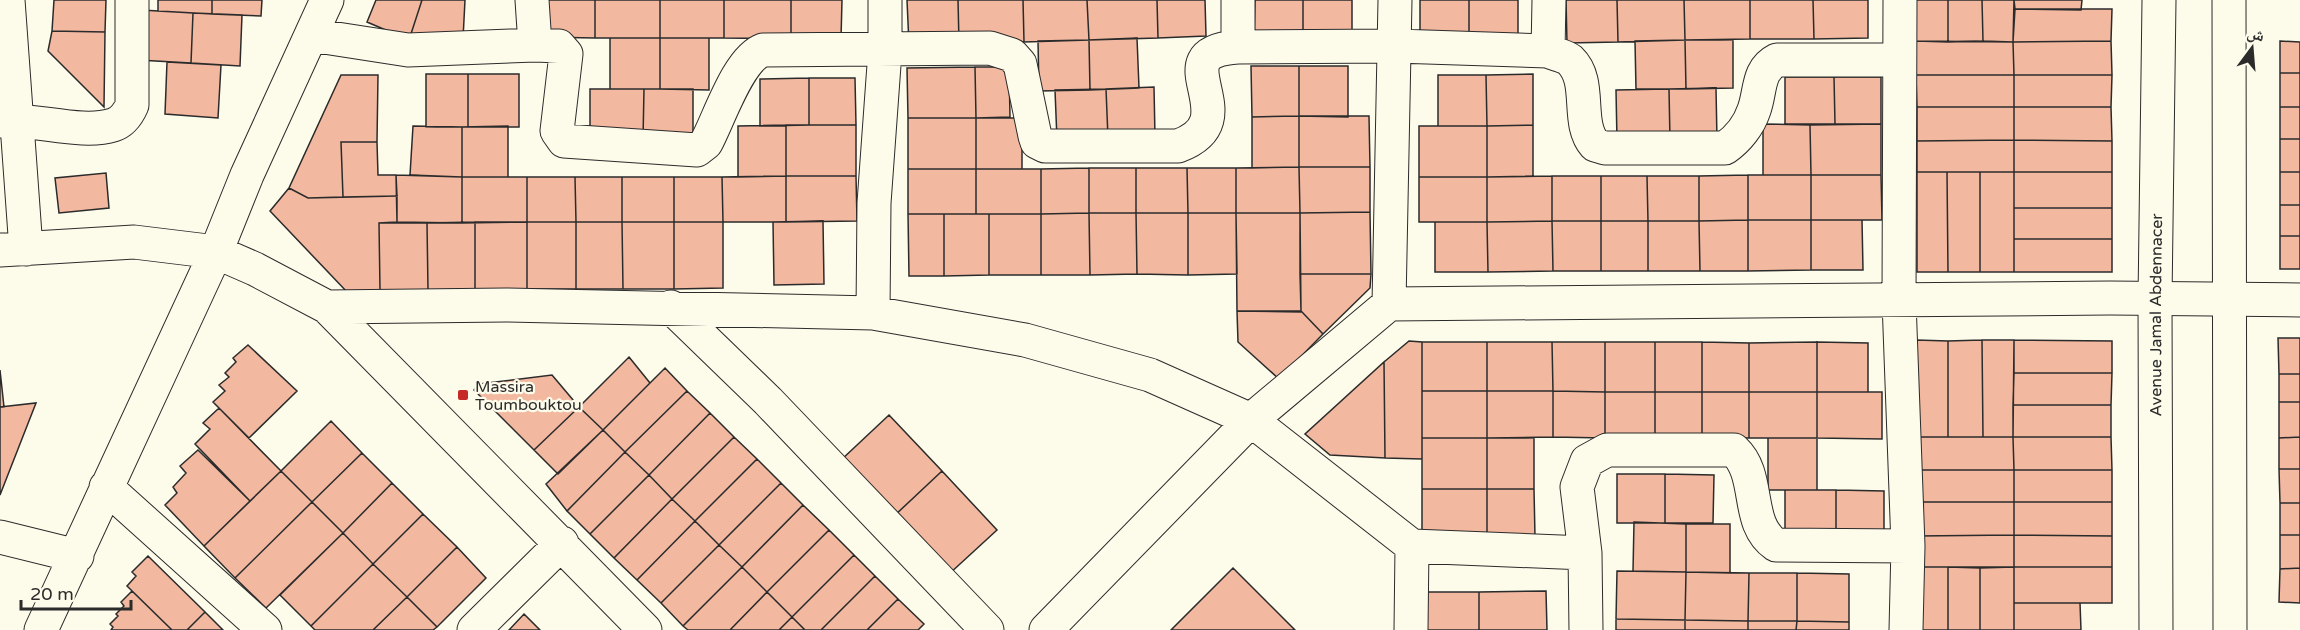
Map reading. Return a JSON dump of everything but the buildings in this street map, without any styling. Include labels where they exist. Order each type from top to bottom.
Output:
[{"type":"street","points":[[8,0],[13,250],[134,242],[216,252],[255,269],[327,307],[562,543],[645,630]]},
{"type":"street","points":[[9,120],[92,127],[115,125],[126,117],[132,105],[132,0]]},
{"type":"street","points":[[41,630],[216,252],[247,175],[327,0]]},
{"type":"street","points":[[532,0],[535,45]]},
{"type":"street","points":[[873,313],[873,203],[885,51],[885,0]]},
{"type":"street","points":[[1238,0],[1238,47]]},
{"type":"street","points":[[1389,304],[1396,46],[1395,0]]},
{"type":"street","points":[[1548,51],[1549,0]]},
{"type":"street","points":[[1899,0],[1899,301],[1908,546],[1906,630]]},
{"type":"street","name":"Avenue Jamal Abdennacer","points":[[2156,630],[2155,300],[2159,0]]},
{"type":"street","points":[[2229,0],[2230,630]]},
{"type":"street","points":[[311,34],[408,50],[559,46],[566,54],[557,131],[564,141],[697,150],[706,143],[743,68],[755,53],[763,50],[885,51],[990,48],[1012,55],[1020,64],[1037,142],[1045,146],[1178,146],[1190,142],[1205,128],[1210,115],[1202,75],[1202,62],[1207,54],[1222,48],[1396,46],[1548,51],[1569,59],[1577,71],[1583,100],[1585,132],[1595,146],[1605,148],[1725,148],[1745,128],[1754,110],[1764,71],[1777,60],[1899,60]]},
{"type":"street","points":[[1046,630],[1251,420],[1389,304],[2229,298],[2300,300]]},
{"type":"street","points":[[327,307],[495,304],[873,313],[1025,340],[1150,375],[1251,420],[1412,546],[1585,554]]},
{"type":"street","points":[[671,307],[768,401],[987,630]]},
{"type":"street","points":[[1586,630],[1585,554],[1577,487],[1587,461],[1607,450],[1734,450],[1742,458],[1750,474],[1756,513],[1763,532],[1776,545],[1908,546]]},
{"type":"street","points":[[106,487],[265,630]]},
{"type":"street","points":[[0,537],[77,556]]},
{"type":"street","points":[[474,630],[562,543]]},
{"type":"street","points":[[1411,630],[1412,546]]},
{"type":"place","name":"Massira Toumbouktou","points":[[463,395]]}]
